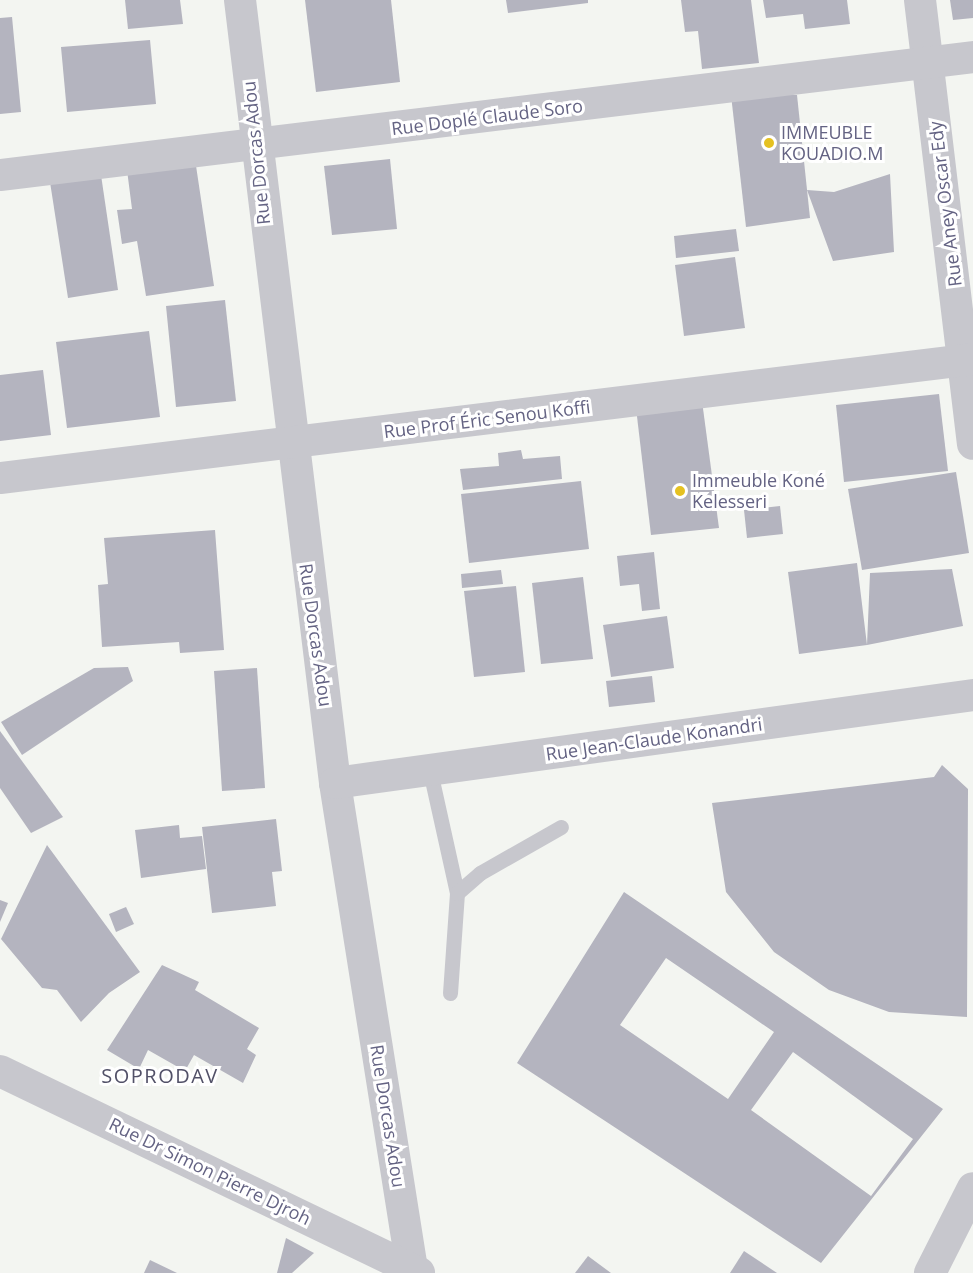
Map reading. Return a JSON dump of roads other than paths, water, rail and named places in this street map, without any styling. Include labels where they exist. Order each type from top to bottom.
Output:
[{"type":"street","name":"Rue Dorcas Adou","points":[[240,0],[290,444],[335,783],[416,1271]]},
{"type":"street","name":"Rue Aney Oscar Edy","points":[[920,0],[968,360],[973,444]]},
{"type":"street","name":"Rue Doplé Claude Soro","points":[[0,175],[255,146],[973,57]]},
{"type":"street","name":"Rue Prof Éric Senou Koffi","points":[[0,478],[968,360]]},
{"type":"street","name":"Rue Jean-Claude Konandri","points":[[335,783],[973,695]]},
{"type":"street","name":"Rue Dr Simon Pierre Djroh","points":[[0,1071],[416,1271]]},
{"type":"street","points":[[930,1273],[973,1188]]},
{"type":"lane","points":[[430,771],[457,893],[450,993]]},
{"type":"lane","points":[[457,893],[480,873],[561,827]]},
{"type":"place","name":"IMMEUBLE KOUADIO.M","points":[[769,143]]},
{"type":"place","name":"Immeuble Koné Kelesseri","points":[[680,491]]},
{"type":"district","name":"SOPRODAV","points":[[160,1075]]}]
